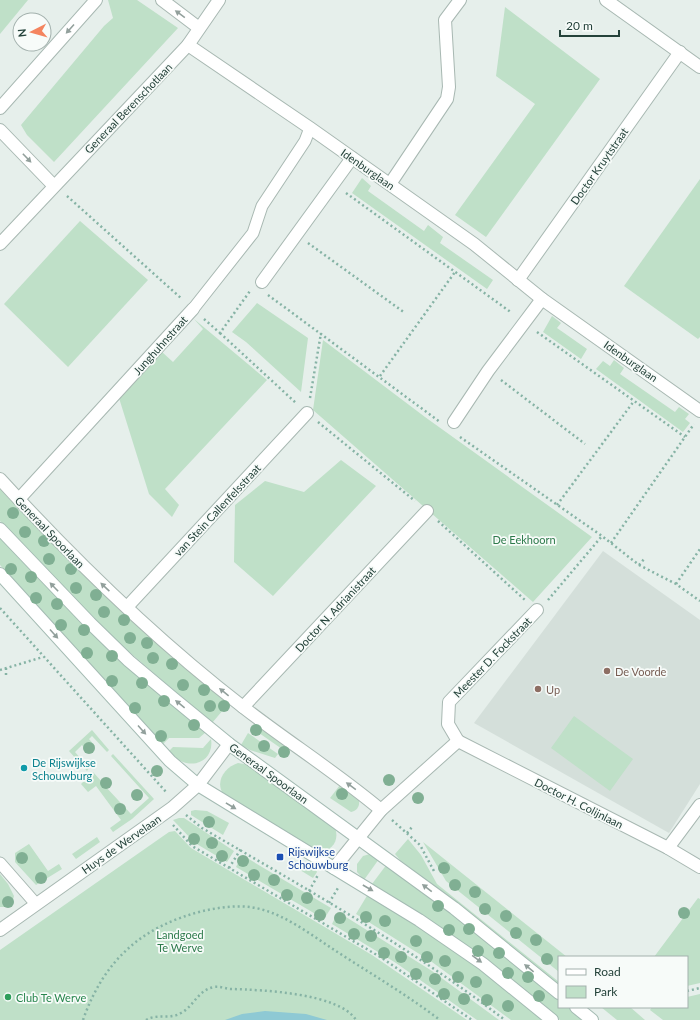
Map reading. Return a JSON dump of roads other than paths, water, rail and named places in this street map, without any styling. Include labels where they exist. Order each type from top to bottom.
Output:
[{"type":"street","points":[[0,108],[96,0]]},
{"type":"street","points":[[162,0],[199,28]]},
{"type":"street","name":"Generaal Berenschotlaan","points":[[0,244],[188,46],[219,0]]},
{"type":"street","points":[[390,184],[447,99],[449,87],[445,20],[460,0]]},
{"type":"street","points":[[606,0],[700,66]]},
{"type":"street","name":"Idenburglaan","points":[[188,46],[310,128],[474,244],[542,299],[698,416]]},
{"type":"street","name":"Doctor Kruytstraat","points":[[518,280],[680,52]]},
{"type":"street","points":[[0,130],[54,186]]},
{"type":"street","points":[[260,284],[352,158]]},
{"type":"street","points":[[450,424],[542,299]]},
{"type":"street","name":"Junghuhnstraat","points":[[19,499],[193,309]]},
{"type":"street","name":"van Stein Callenfelsstraat","points":[[127,607],[307,413]]},
{"type":"street","name":"Generaal Spoorlaan","points":[[0,479],[78,561],[173,649],[243,707],[381,810]]},
{"type":"street","name":"Doctor N. Adrianistraat","points":[[243,707],[426,510]]},
{"type":"street","name":"Generaal Spoorlaan","points":[[0,529],[64,597],[129,661],[229,744],[454,908],[558,992]]},
{"type":"street","points":[[0,574],[170,761],[198,785],[397,905],[492,971],[552,1020]]},
{"type":"street","name":"Meester D. Fockstraat","points":[[458,741],[448,724],[449,702],[537,610]]},
{"type":"street","points":[[334,868],[381,810],[458,741]]},
{"type":"street","name":"Doctor H. Colijnlaan","points":[[458,741],[668,848],[700,867]]},
{"type":"street","name":"Huys de Wervelaan","points":[[0,930],[163,815],[198,785],[229,744]]},
{"type":"street","points":[[668,848],[700,805]]},
{"type":"street","points":[[577,1008],[592,1020]]},
{"type":"lane","points":[[193,309],[252,233],[262,206],[305,140],[310,128]]},
{"type":"lane","points":[[0,863],[36,904]]},
{"type":"water","points":[[265,1011],[306,1014],[327,1020],[225,1020],[242,1014]]},
{"type":"place","name":"De Voorde","points":[[607,671]]},
{"type":"place","name":"Up","points":[[538,689]]},
{"type":"place","name":"De Rijswijkse Schouwburg","points":[[24,768]]},
{"type":"place","name":"Rijswijkse Schouwburg","points":[[280,857]]},
{"type":"place","name":"Club Te Werve","points":[[8,997]]},
{"type":"park label","name":"De Eekhoorn","points":[[524,539]]},
{"type":"park label","name":"Landgoed Te Werve","points":[[180,940]]}]
